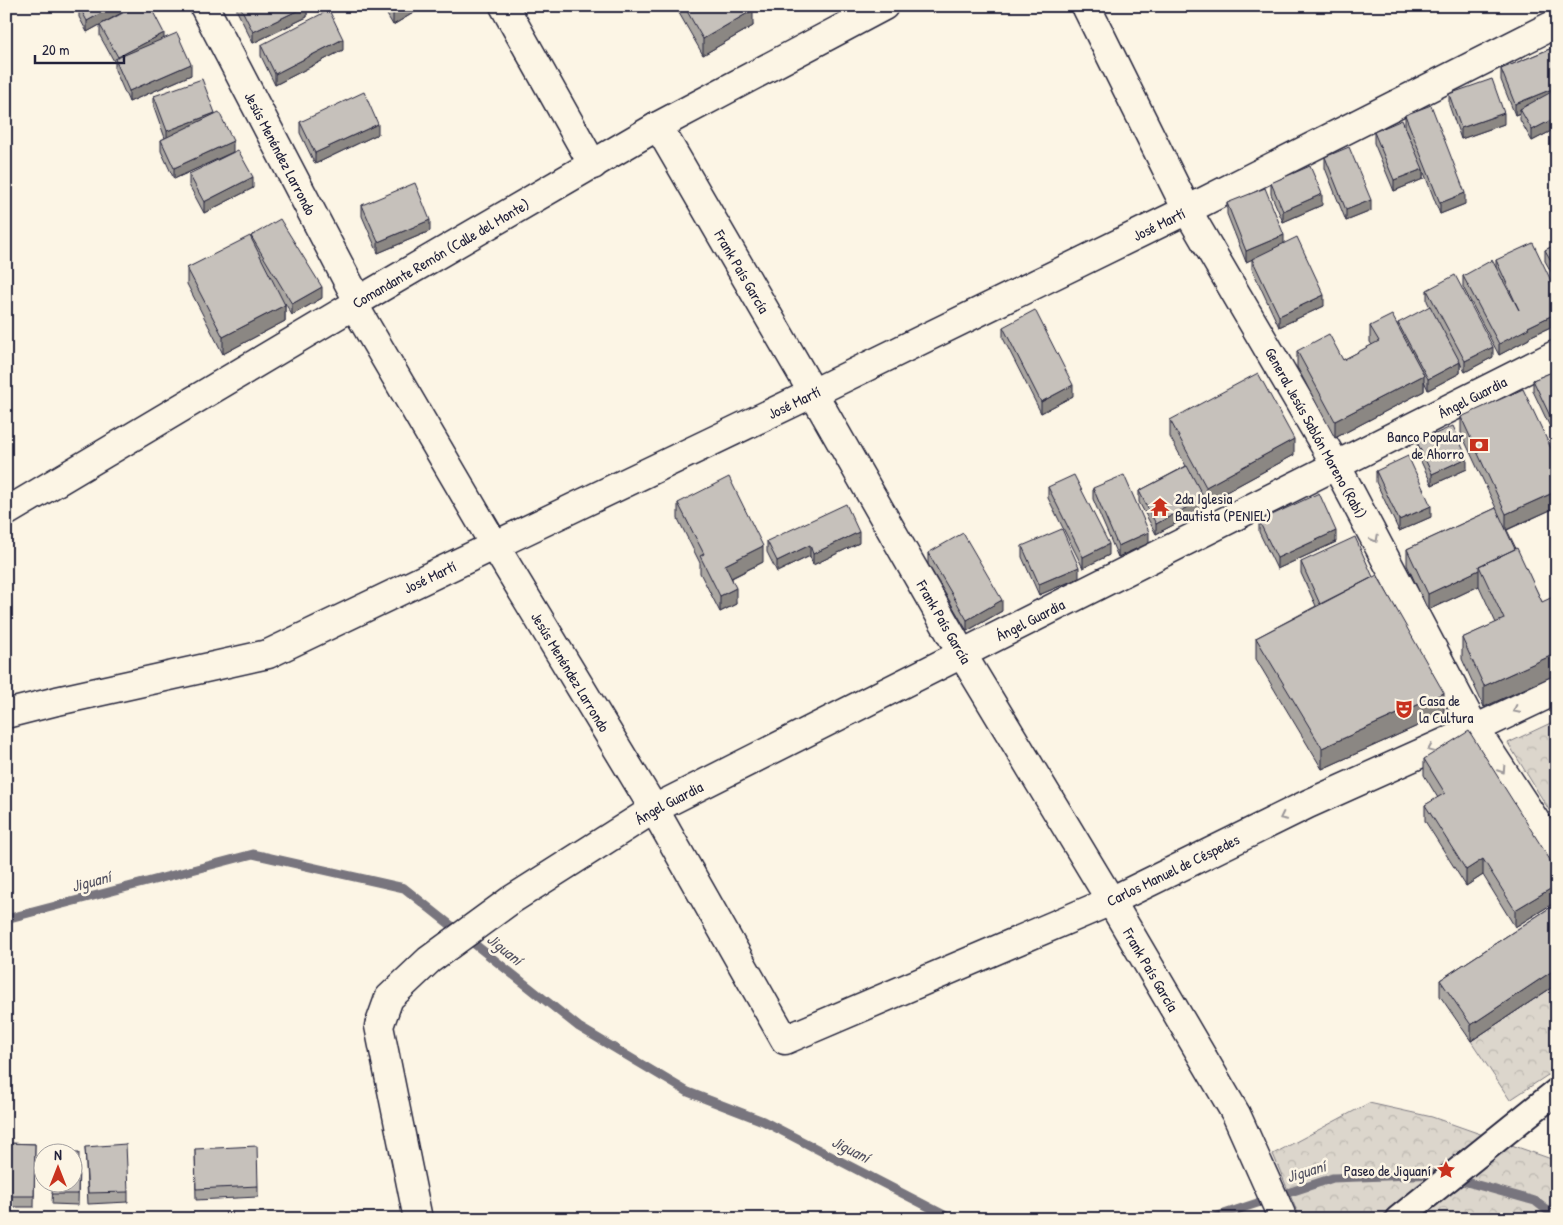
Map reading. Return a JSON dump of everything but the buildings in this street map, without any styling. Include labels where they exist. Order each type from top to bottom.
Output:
[{"type":"street","name":"Jesús Menéndez Larrondo","points":[[204,6],[356,303],[495,546],[654,809],[785,1040]]},
{"type":"street","points":[[504,6],[593,165]]},
{"type":"street","name":"Comandante Remón (Calle del Monte)","points":[[6,512],[356,303],[658,126],[884,6]]},
{"type":"street","name":"General Jesús Sablón Moreno (Rabí)","points":[[1086,6],[1187,210],[1336,465],[1475,729],[1557,854]]},
{"type":"street","points":[[1550,6],[1557,19]]},
{"type":"street","name":"José Martí","points":[[6,714],[268,654],[813,393],[1187,210],[1557,23]]},
{"type":"street","name":"Frank País García","points":[[658,126],[962,654],[1111,901],[1236,1114],[1282,1219]]},
{"type":"street","name":"Ángel Guardia","points":[[418,1219],[379,1026],[389,998],[429,960],[511,900],[654,809],[1557,354]]},
{"type":"street","name":"Carlos Manuel de Céspedes","points":[[785,1040],[1111,901],[1308,804],[1557,690]]},
{"type":"street","points":[[1398,1219],[1556,1091]]},
{"type":"green space","points":[[1557,720],[1557,823],[1508,743]]},
{"type":"green space","points":[[1557,984],[1557,1069],[1510,1100],[1471,1041]]},
{"type":"green space","points":[[1369,1103],[1432,1117],[1557,1161],[1557,1219],[1300,1219],[1273,1154]]},
{"type":"waterway","name":"Jiguaní","points":[[6,919],[253,854],[404,888],[579,1027],[688,1092],[763,1121],[952,1219]]},
{"type":"waterway","name":"Jiguaní","points":[[1209,1219],[1333,1178],[1438,1174],[1535,1201],[1557,1218]]},
{"type":"place","name":"Banco Popular de Ahorro","points":[[1479,445]]},
{"type":"place","name":"2da Iglesia Bautista (PENIEL)","points":[[1160,507]]},
{"type":"place","name":"Casa de la Cultura","points":[[1404,709]]},
{"type":"place","name":"Paseo de Jiguaní","points":[[1446,1170]]}]
